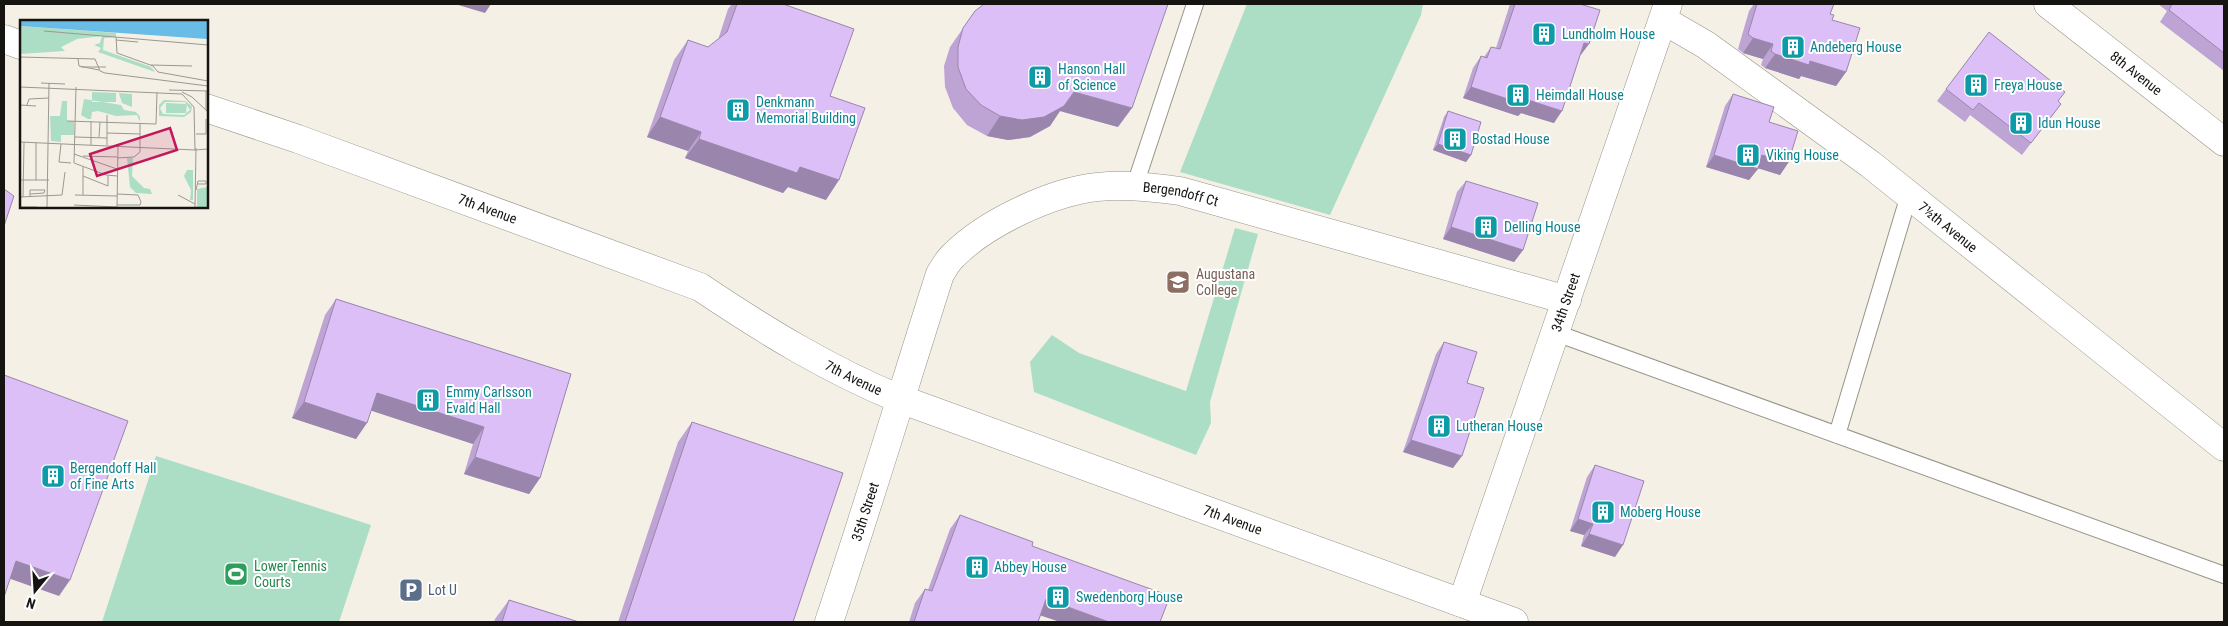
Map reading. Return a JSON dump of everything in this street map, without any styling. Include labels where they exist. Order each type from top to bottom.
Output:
[{"type":"street","name":"8th Avenue","points":[[2048,4],[2224,142]]},
{"type":"street","name":"7½th Avenue","points":[[1666,12],[1706,45],[1870,164],[2224,447]]},
{"type":"street","name":"34th Street","points":[[1462,603],[1666,12]]},
{"type":"street","points":[[4,39],[20,45]]},
{"type":"street","name":"7th Avenue","points":[[208,109],[298,139],[700,287],[747,319],[795,348],[857,381],[900,400],[1514,622]]},
{"type":"street","name":"Bergendoff Ct","points":[[900,400],[940,274],[953,256],[979,235],[1008,218],[1058,196],[1095,187],[1134,185],[1186,192],[1567,300]]},
{"type":"street","name":"35th Street","points":[[829,622],[884,457],[900,400]]},
{"type":"lane","points":[[1134,185],[1195,4]]},
{"type":"lane","points":[[1837,435],[1909,195]]},
{"type":"lane","points":[[1556,333],[2224,575]]},
{"type":"green space","points":[[1247,4],[1423,4],[1421,15],[1330,215],[1180,172]]},
{"type":"green space","points":[[1235,228],[1258,234],[1210,402],[1211,423],[1196,455],[1034,392],[1030,362],[1052,335],[1079,353],[1186,391]]},
{"type":"green space","name":"Lower Tennis Courts","points":[[156,456],[371,525],[339,622],[102,622]]},
{"type":"building","name":"Denkmann Memorial Building","points":[[737,4],[783,4],[854,29],[830,96],[865,108],[839,180],[800,167],[797,173],[699,139],[701,132],[660,117],[688,40],[708,47],[727,32]]},
{"type":"building","name":"Hanson Hall of Science","points":[[984,4],[1168,4],[1132,108],[1074,92],[1064,106],[1044,117],[1022,120],[1000,116],[981,105],[966,89],[958,67],[958,47],[963,28],[975,11]]},
{"type":"building","points":[[1515,4],[1580,4],[1600,10],[1589,44],[1584,43],[1562,111],[1528,100],[1526,105],[1471,87],[1481,56],[1487,58],[1491,47],[1500,49]]},
{"type":"building","name":"Andeberg House","points":[[1757,4],[1834,4],[1830,14],[1834,15],[1832,20],[1860,28],[1846,72],[1810,61],[1809,65],[1775,54],[1771,51],[1773,44],[1753,38],[1748,34]]},
{"type":"building","points":[[2172,4],[2224,4],[2224,53],[2169,10]]},
{"type":"building","points":[[1989,32],[2065,92],[2058,101],[2061,104],[2031,143],[1979,103],[1973,110],[1946,89]]},
{"type":"building","name":"Viking House","points":[[1733,94],[1774,107],[1769,122],[1798,131],[1788,163],[1762,155],[1758,169],[1714,155]]},
{"type":"building","name":"Bostad House","points":[[1448,111],[1481,122],[1471,155],[1438,144]]},
{"type":"building","name":"Delling House","points":[[1466,181],[1538,203],[1523,250],[1451,227]]},
{"type":"building","points":[[4,189],[14,196],[4,226]]},
{"type":"building","name":"Emmy Carlsson Evald Hall","points":[[336,299],[571,374],[540,478],[475,457],[484,427],[377,393],[367,423],[304,402]]},
{"type":"building","name":"Lutheran House","points":[[1444,342],[1477,352],[1467,383],[1484,388],[1462,456],[1411,440]]},
{"type":"building","name":"Bergendoff Hall of Fine Arts","points":[[4,375],[128,421],[70,580],[16,561],[4,597]]},
{"type":"building","points":[[692,422],[843,473],[793,622],[625,622]]},
{"type":"building","name":"Moberg House","points":[[1595,465],[1644,481],[1623,545],[1589,534],[1593,524],[1578,519]]},
{"type":"building","points":[[960,515],[1033,542],[1032,546],[1170,596],[1160,622],[1109,622],[1046,599],[1038,622],[914,622],[925,589],[932,591]]},
{"type":"building","points":[[509,600],[579,622],[502,622]]},
{"type":"place","name":"Lundholm House","points":[[1544,34]]},
{"type":"place","name":"Andeberg House","points":[[1793,47]]},
{"type":"place","name":"Hanson Hall of Science","points":[[1040,77]]},
{"type":"place","name":"Freya House","points":[[1976,85]]},
{"type":"place","name":"Heimdall House","points":[[1518,95]]},
{"type":"place","name":"Denkmann Memorial Building","points":[[738,110]]},
{"type":"place","name":"Idun House","points":[[2021,123]]},
{"type":"place","name":"Bostad House","points":[[1455,139]]},
{"type":"place","name":"Viking House","points":[[1748,155]]},
{"type":"place","name":"Delling House","points":[[1486,227]]},
{"type":"place","name":"Augustana College","points":[[1178,282]]},
{"type":"place","name":"Emmy Carlsson Evald Hall","points":[[428,400]]},
{"type":"place","name":"Lutheran House","points":[[1439,426]]},
{"type":"place","name":"Bergendoff Hall of Fine Arts","points":[[53,476]]},
{"type":"place","name":"Moberg House","points":[[1603,512]]},
{"type":"place","name":"Abbey House","points":[[977,567]]},
{"type":"place","name":"Lower Tennis Courts","points":[[236,574]]},
{"type":"place","name":"Lot U","points":[[411,590]]},
{"type":"place","name":"Swedenborg House","points":[[1058,597]]}]
